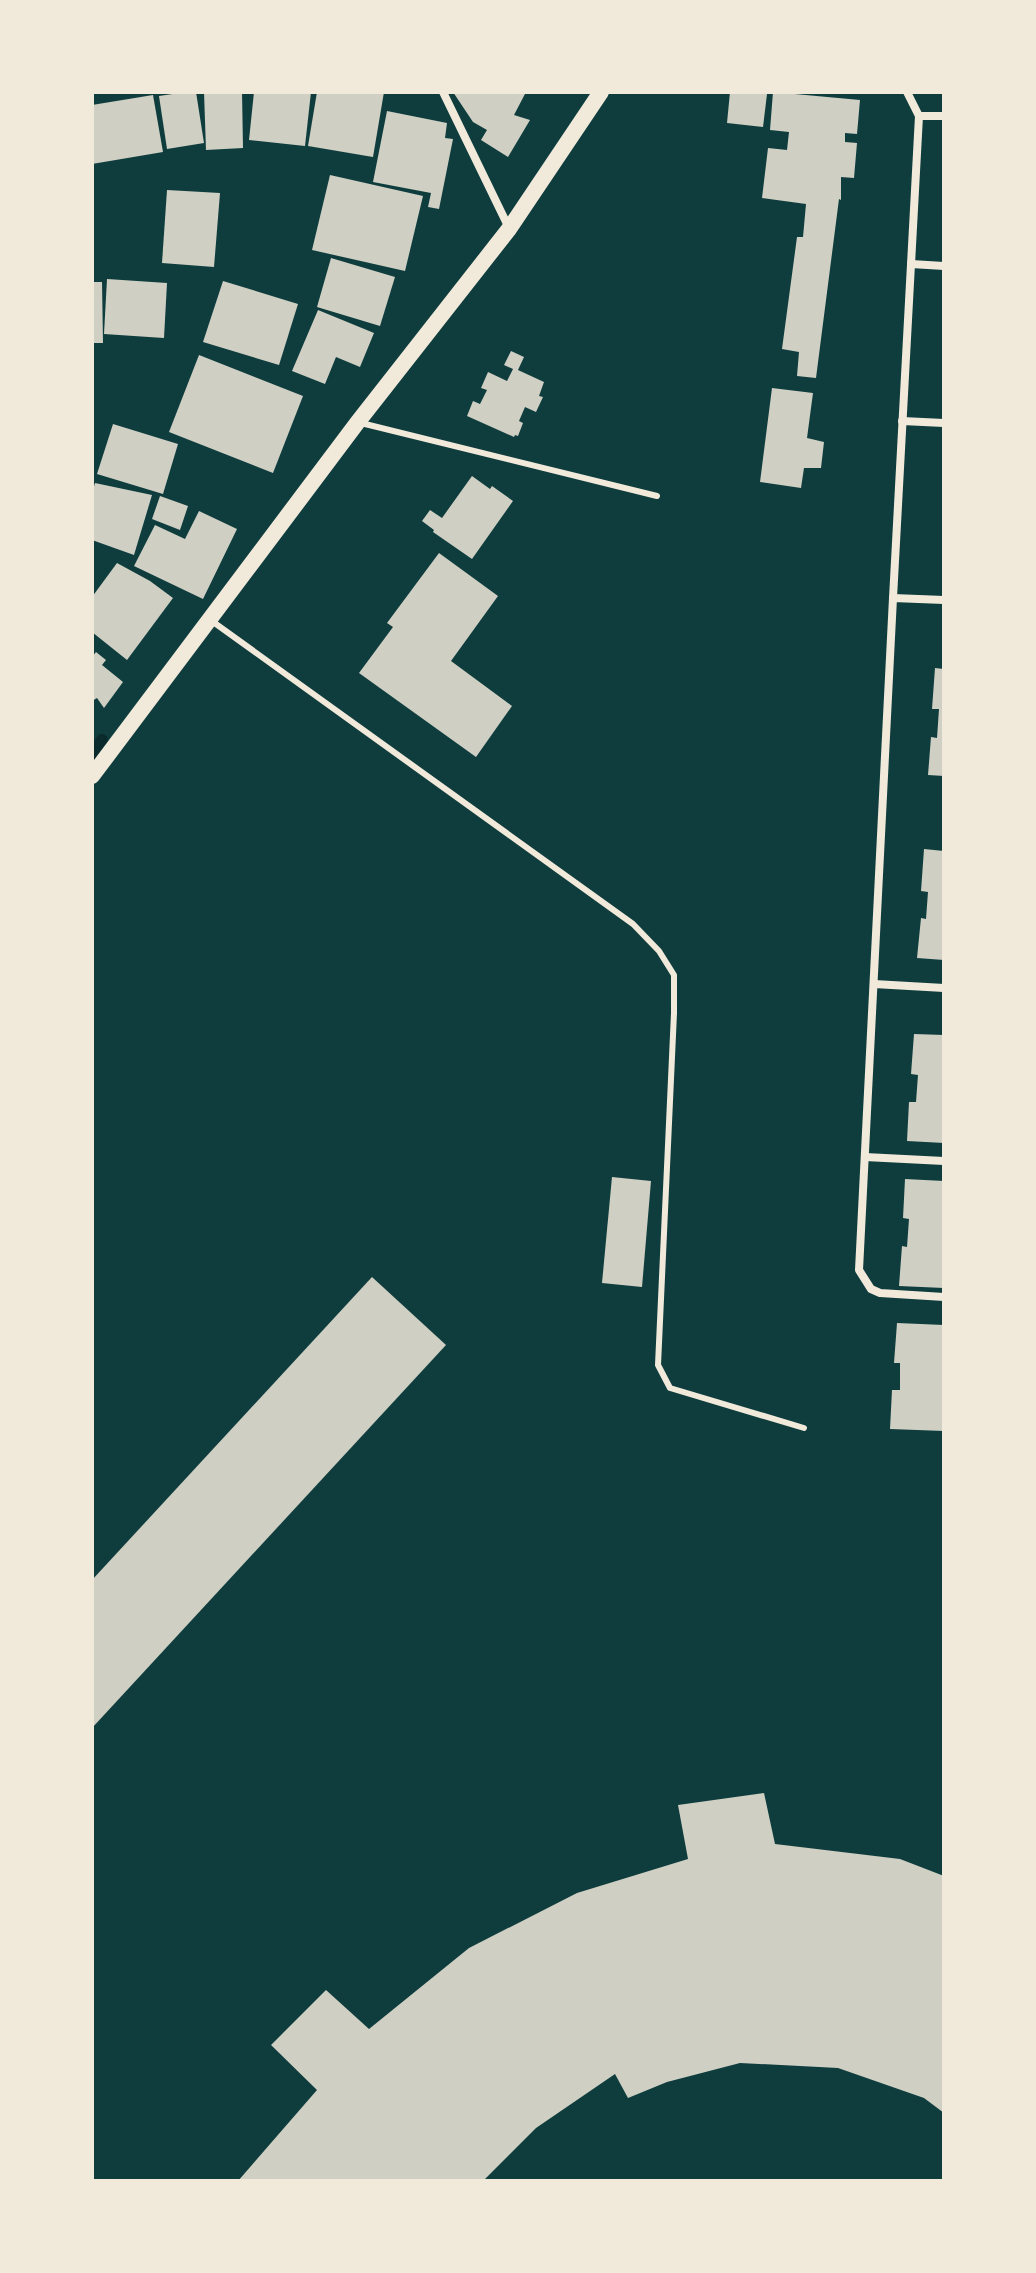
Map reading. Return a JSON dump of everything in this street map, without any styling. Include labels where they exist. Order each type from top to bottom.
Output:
[{"type":"main road","points":[[92,776],[357,423],[509,229],[601,92]]},
{"type":"street","points":[[443,92],[509,229]]},
{"type":"street","points":[[907,92],[919,116],[859,1270],[871,1289],[880,1293],[944,1297]]},
{"type":"street","points":[[919,116],[944,116]]},
{"type":"street","points":[[911,264],[944,266]]},
{"type":"street","points":[[902,421],[944,423]]},
{"type":"street","points":[[893,598],[944,600]]},
{"type":"street","points":[[874,984],[944,988]]},
{"type":"street","points":[[865,1157],[944,1161]]},
{"type":"lane","points":[[357,423],[657,496]]},
{"type":"lane","points":[[209,619],[633,924],[659,951],[674,975],[658,1365],[670,1388],[804,1428]]},
{"type":"building","points":[[196,92],[204,143],[167,149],[159,96]]},
{"type":"building","points":[[204,92],[242,92],[243,148],[206,150]]},
{"type":"building","points":[[254,92],[311,92],[305,146],[249,140]]},
{"type":"building","points":[[317,92],[384,92],[373,157],[308,146]]},
{"type":"building","points":[[453,92],[526,92],[514,115],[530,120],[508,157],[481,140],[487,130],[473,122]]},
{"type":"building","points":[[730,92],[767,94],[763,127],[727,123]]},
{"type":"building","points":[[773,92],[860,100],[857,134],[845,133],[845,142],[857,143],[854,178],[841,177],[841,200],[816,378],[797,376],[799,352],[782,349],[797,237],[803,237],[806,204],[762,198],[768,148],[787,150],[789,132],[770,130]]},
{"type":"building","points":[[153,95],[163,152],[92,164],[92,105]]},
{"type":"building","points":[[387,111],[447,123],[445,138],[453,139],[439,209],[428,207],[431,193],[373,182]]},
{"type":"building","points":[[330,175],[423,196],[405,271],[312,250]]},
{"type":"building","points":[[167,190],[220,193],[214,267],[162,263]]},
{"type":"building","points":[[331,258],[395,277],[380,326],[317,307]]},
{"type":"building","points":[[107,279],[167,283],[164,338],[104,334]]},
{"type":"building","points":[[223,281],[298,304],[279,365],[203,342]]},
{"type":"building","points":[[92,282],[102,282],[103,343],[92,343]]},
{"type":"building","points":[[318,310],[374,333],[360,367],[336,357],[325,384],[292,371]]},
{"type":"building","points":[[511,351],[524,357],[518,370],[544,382],[539,396],[543,397],[536,412],[525,407],[519,421],[523,423],[518,436],[514,437],[467,416],[473,401],[480,404],[487,390],[481,388],[488,372],[507,381],[513,369],[504,365]]},
{"type":"building","points":[[199,355],[303,396],[273,473],[169,432]]},
{"type":"building","points":[[772,388],[813,393],[807,438],[824,442],[821,468],[804,468],[801,488],[760,482]]},
{"type":"building","points":[[113,424],[178,444],[163,494],[97,474]]},
{"type":"building","points":[[472,476],[513,501],[472,559],[422,521],[430,510],[442,518]]},
{"type":"building","points":[[95,483],[152,495],[134,555],[92,540],[92,493]]},
{"type":"building","points":[[160,496],[188,506],[180,530],[152,519]]},
{"type":"building","points":[[199,511],[237,529],[203,599],[134,566],[155,525],[185,539]]},
{"type":"building","points":[[439,553],[498,596],[451,661],[512,706],[476,757],[359,673],[393,627],[387,623]]},
{"type":"building","points":[[117,563],[173,598],[127,660],[92,632],[92,597]]},
{"type":"building","points":[[96,652],[106,660],[102,665],[123,682],[104,708],[97,698],[92,701],[92,657]]},
{"type":"building","points":[[935,668],[944,669],[944,776],[928,775],[931,737],[937,738],[939,709],[932,709]]},
{"type":"building","points":[[924,849],[944,851],[944,960],[917,958],[921,918],[926,919],[928,892],[921,891]]},
{"type":"building","points":[[914,1034],[944,1035],[944,1143],[907,1141],[909,1102],[916,1102],[918,1075],[911,1074]]},
{"type":"building","points":[[612,1177],[651,1181],[642,1287],[602,1283]]},
{"type":"building","points":[[905,1179],[944,1181],[944,1288],[899,1286],[902,1246],[907,1247],[909,1219],[903,1218]]},
{"type":"building","points":[[372,1277],[446,1345],[92,1728],[92,1580]]},
{"type":"building","points":[[897,1323],[944,1325],[944,1431],[890,1429],[892,1390],[900,1390],[900,1363],[894,1363]]},
{"type":"building","points":[[764,1793],[775,1844],[900,1859],[944,1876],[944,2113],[924,2098],[838,2068],[740,2063],[667,2082],[628,2098],[615,2074],[536,2128],[483,2181],[238,2181],[317,2090],[271,2045],[326,1990],[369,2029],[469,1948],[577,1893],[688,1859],[678,1805]]},
{"type":"waterway","points":[[92,755],[102,740]]}]
